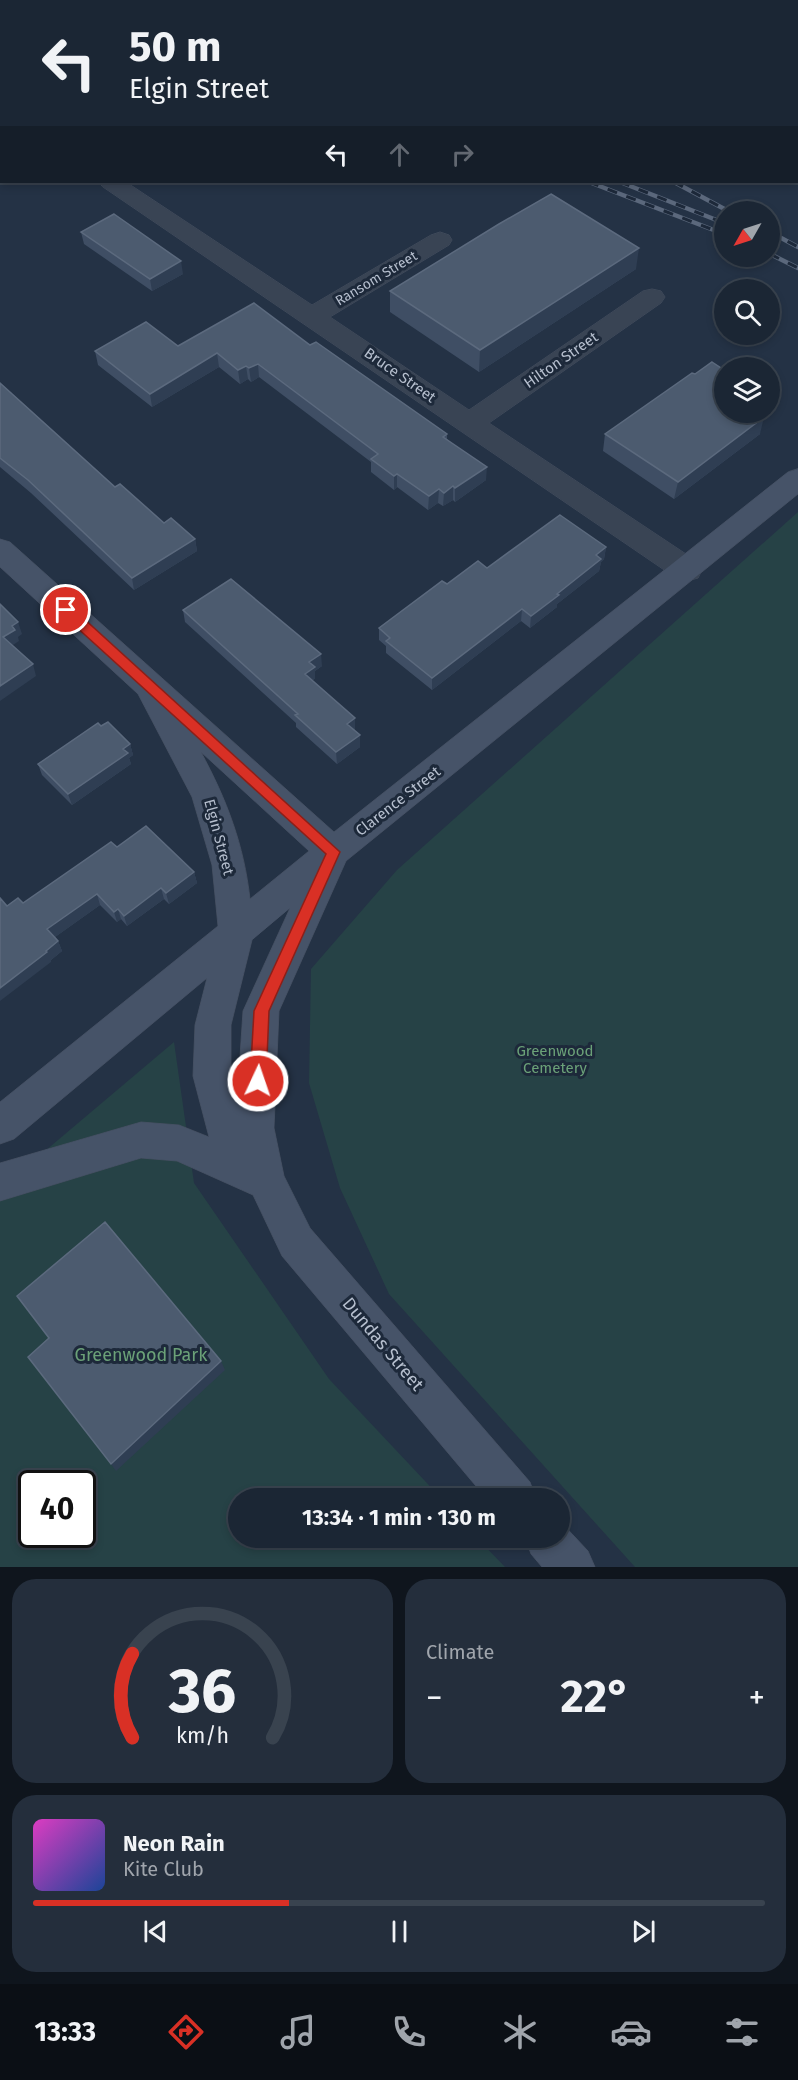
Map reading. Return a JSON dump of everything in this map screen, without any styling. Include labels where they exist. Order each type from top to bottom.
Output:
[{"type":"main road","name":"Clarence Street","points":[[0,1126],[333,852],[798,479]]},
{"type":"main road","name":"Elgin Street","points":[[0,550],[333,852]]},
{"type":"main road","name":"Elgin Street","points":[[149,685],[208,796],[229,865],[236,932]]},
{"type":"main road","name":"Dundas Street","points":[[333,852],[261,1011],[255,1128],[267,1181],[296,1242],[505,1488]]},
{"type":"main road","name":"Dundas Street","points":[[236,932],[213,1025],[212,1076],[225,1129],[267,1181]]},
{"type":"main road","points":[[0,1182],[141,1140],[179,1143],[267,1181]]},
{"type":"main road","points":[[556,1548],[572,1567]]},
{"type":"street","name":"Bruce Street","points":[[113,183],[687,570]]},
{"type":"street","name":"Ransom Street","points":[[313,316],[440,240]]},
{"type":"street","name":"Hilton Street","points":[[470,423],[652,297]]},
{"type":"green space","name":"Greenwood Cemetery","points":[[798,512],[798,1567],[635,1567],[570,1495],[570,1488],[564,1488],[389,1294],[340,1188],[309,1083],[311,969],[397,870]]},
{"type":"green space","name":"Greenwood Park","points":[[174,1042],[194,1183],[329,1379],[432,1488],[228,1488],[228,1548],[487,1548],[505,1567],[0,1567],[0,1189]]},
{"type":"building","points":[[551,194],[639,248],[480,350],[390,291],[499,224]]},
{"type":"building","points":[[114,214],[181,261],[150,279],[81,232]]},
{"type":"building","points":[[254,303],[310,345],[316,342],[447,434],[443,437],[487,467],[455,488],[453,486],[444,493],[439,489],[429,496],[397,474],[394,476],[371,459],[378,454],[258,364],[238,370],[217,353],[150,394],[95,351],[146,322],[178,346]]},
{"type":"building","points":[[712,362],[714,363],[714,423],[756,423],[678,482],[605,434],[692,373],[695,374]]},
{"type":"building","points":[[0,383],[115,487],[120,484],[164,523],[171,518],[195,539],[132,578],[28,480],[0,458]]},
{"type":"building","points":[[560,515],[606,547],[596,555],[601,559],[531,616],[522,609],[432,678],[386,641],[390,638],[379,628],[442,581],[447,584],[478,561],[487,568]]},
{"type":"building","points":[[231,579],[321,654],[309,662],[315,667],[305,674],[355,718],[347,724],[360,735],[336,752],[295,715],[298,714],[183,610]]},
{"type":"building","points":[[0,604],[18,622],[12,626],[15,630],[3,637],[33,664],[0,686]]},
{"type":"building","points":[[108,722],[130,744],[123,749],[128,753],[68,794],[38,764],[98,723],[101,726]]},
{"type":"building","points":[[146,826],[194,872],[166,893],[161,888],[124,916],[118,909],[114,912],[97,894],[47,929],[58,941],[0,988],[0,898],[7,906],[18,898],[23,903],[111,842],[117,847]]},
{"type":"building","points":[[105,1222],[221,1361],[111,1464],[28,1357],[49,1338],[17,1296]]},
{"type":"railway","points":[[592,183],[714,230]]},
{"type":"railway","points":[[623,183],[714,219]]},
{"type":"railway","points":[[676,183],[714,203]]},
{"type":"railway","points":[[780,237],[798,247]]},
{"type":"railway","points":[[780,259],[798,268]]},
{"type":"route","points":[[66,610],[333,852],[261,1011],[258,1081]]}]
